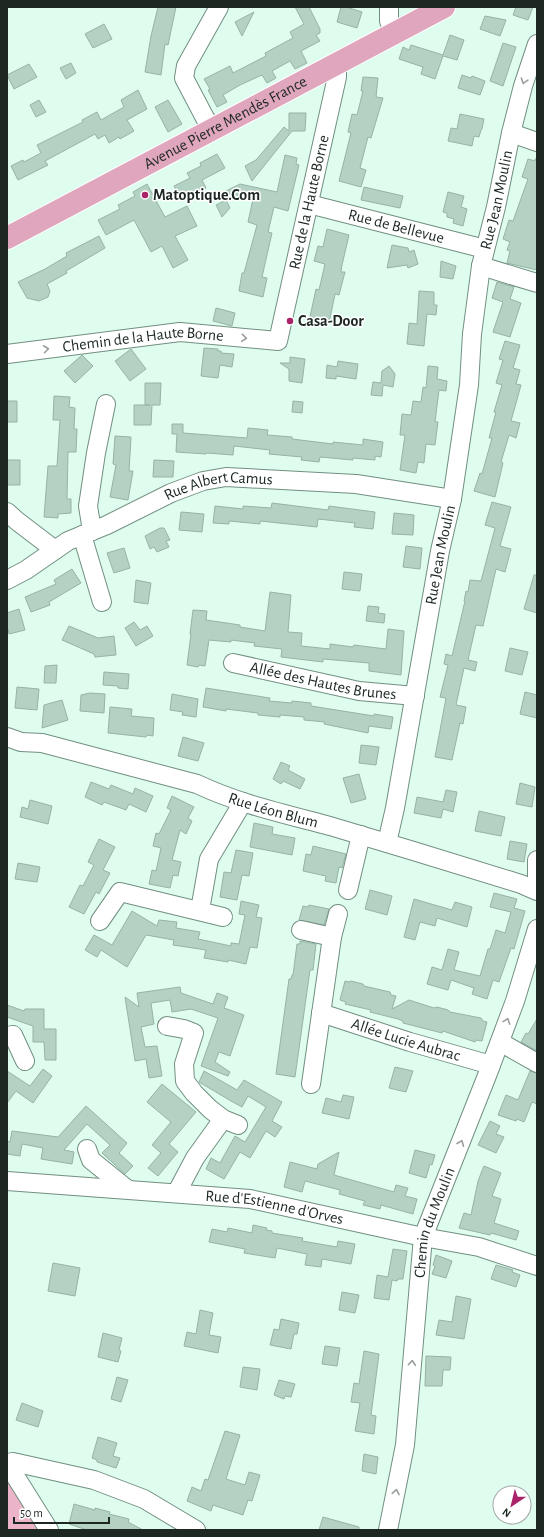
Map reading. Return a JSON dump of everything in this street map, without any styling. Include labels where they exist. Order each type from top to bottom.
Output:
[{"type":"main road","name":"Avenue Pierre Mendès France","points":[[7,238],[444,7]]},
{"type":"street","points":[[213,129],[205,118],[184,78],[184,72],[219,7]]},
{"type":"street","points":[[389,7],[389,21],[394,33]]},
{"type":"street","name":"Rue Jean Moulin","points":[[386,842],[395,808],[440,551],[452,499],[469,385],[472,334],[483,258],[496,207],[512,129],[523,86],[537,44]]},
{"type":"street","name":"Rue de la Haute Borne","points":[[278,341],[337,76],[337,64]]},
{"type":"street","points":[[512,129],[537,131]]},
{"type":"street","name":"Rue Jean Moulin","points":[[512,129],[537,142]]},
{"type":"street","name":"Rue de Bellevue","points":[[309,204],[483,258]]},
{"type":"street","name":"Rue Jean Moulin","points":[[483,258],[537,283]]},
{"type":"street","name":"Chemin de la Haute Borne","points":[[7,354],[180,332],[278,341]]},
{"type":"street","points":[[102,602],[87,533],[88,506],[96,453],[106,404]]},
{"type":"street","name":"Rue Albert Camus","points":[[7,580],[26,570],[68,541],[107,525],[171,493],[203,481],[226,477],[356,484],[452,499]]},
{"type":"street","points":[[7,512],[55,550]]},
{"type":"street","name":"Allée des Hautes Brunes","points":[[233,663],[359,691],[414,696]]},
{"type":"street","name":"Rue Léon Blum","points":[[7,737],[21,742],[42,743],[197,784],[243,802],[386,842],[537,891]]},
{"type":"street","points":[[200,910],[210,859],[243,802]]},
{"type":"street","points":[[348,890],[361,836]]},
{"type":"street","points":[[537,860],[537,877]]},
{"type":"street","points":[[100,921],[120,892],[200,910],[223,917]]},
{"type":"street","points":[[311,1084],[332,937],[338,914]]},
{"type":"street","name":"Chemin du Moulin","points":[[388,1530],[405,1445],[423,1236],[500,1042],[515,1001],[537,929]]},
{"type":"street","points":[[301,930],[332,937]]},
{"type":"street","name":"Allée Lucie Aubrac","points":[[321,1013],[410,1042],[491,1065]]},
{"type":"street","points":[[167,1026],[184,1029],[194,1033],[184,1064],[185,1081],[194,1093],[210,1109],[230,1122],[195,1158],[177,1192]]},
{"type":"street","points":[[7,1036],[13,1036],[25,1060]]},
{"type":"street","points":[[500,1042],[537,1063]]},
{"type":"street","points":[[87,1149],[91,1160],[127,1189]]},
{"type":"street","name":"Rue d'Estienne d'Orves","points":[[7,1181],[177,1192],[250,1199],[479,1247],[537,1266]]},
{"type":"street","points":[[49,1530],[7,1463],[14,1462],[94,1480],[144,1499],[196,1530]]},
{"type":"shaded area","points":[[7,1463],[49,1530],[7,1530]]},
{"type":"building","points":[[158,7],[176,7],[168,45],[165,44],[161,75],[145,72]]},
{"type":"building","points":[[295,7],[309,7],[320,29],[320,33],[316,35],[320,41],[301,51],[307,63],[295,69],[290,61],[272,71],[276,78],[267,83],[262,75],[240,85],[223,95],[227,102],[217,107],[208,90],[210,89],[204,79],[230,66],[233,73],[266,56],[265,53],[293,38],[290,32],[304,24]]},
{"type":"building","points":[[341,7],[362,12],[357,28],[337,22]]},
{"type":"building","points":[[516,7],[533,7],[528,20],[513,15]]},
{"type":"building","points":[[254,12],[242,36],[235,22]]},
{"type":"building","points":[[485,16],[506,20],[500,36],[480,29]]},
{"type":"building","points":[[104,24],[112,39],[93,48],[85,34]]},
{"type":"building","points":[[450,35],[464,40],[457,60],[443,56],[435,79],[421,74],[423,67],[399,59],[403,47],[409,50],[411,45],[443,55]]},
{"type":"building","points":[[503,43],[516,47],[503,86],[490,81]]},
{"type":"building","points":[[71,63],[76,73],[66,79],[60,68]]},
{"type":"building","points":[[29,64],[37,77],[14,89],[7,75]]},
{"type":"building","points":[[462,75],[471,78],[472,76],[485,81],[480,95],[458,88]]},
{"type":"building","points":[[363,77],[378,78],[376,97],[383,98],[371,138],[368,137],[360,168],[366,170],[361,187],[339,181],[351,133],[348,132],[352,114],[357,115],[363,91],[361,91]]},
{"type":"building","points":[[138,90],[147,109],[127,120],[134,131],[109,143],[105,135],[98,139],[95,134],[45,161],[48,165],[18,180],[11,166],[23,160],[24,162],[41,153],[37,145],[83,122],[82,120],[97,112],[101,120],[124,107],[121,100]]},
{"type":"building","points":[[39,100],[46,112],[36,117],[30,105]]},
{"type":"building","points":[[168,100],[182,124],[168,132],[155,107]]},
{"type":"building","points":[[289,113],[306,113],[305,131],[292,131],[252,181],[245,166],[256,160],[284,127],[289,131]]},
{"type":"building","points":[[460,114],[484,119],[479,137],[474,136],[472,146],[448,141],[451,128],[457,129]]},
{"type":"building","points":[[217,154],[225,168],[202,180],[206,188],[182,201],[174,186],[190,178],[187,173],[201,166],[200,163]]},
{"type":"building","points":[[285,155],[297,158],[296,164],[299,165],[288,211],[274,207],[268,232],[272,233],[262,277],[267,278],[263,297],[239,291],[242,273],[244,273],[257,225],[248,222],[253,199],[224,192],[240,184],[277,192]]},
{"type":"building","points":[[528,159],[535,161],[535,159],[537,159],[537,270],[507,263],[510,251],[507,250],[510,242],[503,239],[509,220],[513,221],[528,179],[522,177]]},
{"type":"building","points":[[147,184],[165,217],[187,206],[197,226],[175,236],[188,260],[173,268],[162,246],[151,252],[134,220],[106,235],[98,220],[120,209],[118,205],[135,196],[133,192]]},
{"type":"building","points":[[364,187],[403,196],[400,208],[361,200]]},
{"type":"building","points":[[448,192],[464,196],[461,207],[467,209],[463,226],[453,223],[454,219],[447,217],[447,213],[443,212]]},
{"type":"building","points":[[226,200],[230,208],[222,217],[216,205]]},
{"type":"building","points":[[327,229],[349,235],[341,272],[345,272],[339,295],[335,294],[329,323],[310,317],[316,289],[319,290],[325,264],[314,261],[318,246],[323,247]]},
{"type":"building","points":[[99,236],[105,248],[66,271],[67,273],[47,284],[50,291],[48,297],[39,301],[27,298],[18,282],[45,269],[67,256],[66,253]]},
{"type":"building","points":[[392,245],[408,248],[409,252],[414,250],[418,264],[408,268],[407,265],[387,268]]},
{"type":"building","points":[[441,261],[456,266],[453,279],[440,277]]},
{"type":"building","points":[[497,282],[514,287],[510,299],[521,303],[510,337],[493,332],[503,302],[492,298]]},
{"type":"building","points":[[419,291],[434,292],[434,305],[437,305],[436,315],[427,314],[424,346],[407,344],[409,323],[417,324]]},
{"type":"building","points":[[216,308],[235,313],[232,326],[213,321]]},
{"type":"building","points":[[505,341],[520,345],[513,368],[520,370],[516,384],[521,385],[511,421],[520,423],[516,438],[509,435],[501,462],[503,463],[495,497],[474,491],[480,473],[482,474],[492,438],[489,438],[496,412],[494,412],[502,385],[496,383],[503,360],[499,359]]},
{"type":"building","points":[[204,348],[218,349],[221,353],[234,354],[232,367],[220,365],[218,378],[201,376]]},
{"type":"building","points":[[131,349],[146,369],[130,381],[115,361]]},
{"type":"building","points":[[82,355],[93,366],[75,383],[64,371]]},
{"type":"building","points":[[290,357],[305,359],[302,383],[289,381],[289,369],[280,363],[290,363]]},
{"type":"building","points":[[338,361],[358,364],[356,379],[336,376],[336,379],[326,378],[327,365],[337,367]]},
{"type":"building","points":[[389,366],[395,374],[393,387],[383,385],[382,396],[371,395],[373,382],[381,383],[382,371]]},
{"type":"building","points":[[428,366],[438,367],[437,379],[447,381],[446,391],[439,390],[435,422],[438,422],[435,445],[426,444],[424,463],[418,462],[416,473],[400,470],[405,435],[400,435],[402,414],[411,415],[413,401],[421,402],[423,387],[426,388]]},
{"type":"building","points":[[145,383],[161,383],[160,405],[152,405],[151,425],[134,425],[134,405],[145,405]]},
{"type":"building","points":[[54,396],[70,397],[69,407],[75,408],[74,429],[77,429],[76,452],[68,452],[67,499],[71,499],[71,513],[58,514],[58,518],[44,517],[48,466],[57,466],[60,420],[53,420]]},
{"type":"building","points":[[7,401],[17,401],[17,422],[7,422]]},
{"type":"building","points":[[293,401],[303,402],[302,413],[292,412]]},
{"type":"building","points":[[172,424],[183,424],[183,433],[247,438],[248,428],[268,430],[267,435],[292,437],[292,439],[333,444],[333,442],[363,445],[363,439],[383,442],[381,457],[375,456],[375,460],[320,457],[319,462],[301,460],[302,457],[269,454],[270,450],[234,446],[233,455],[176,452],[177,434],[172,434]]},
{"type":"building","points":[[115,436],[131,437],[129,471],[133,471],[128,500],[110,497],[116,465],[113,464]]},
{"type":"building","points":[[7,460],[20,460],[20,485],[7,485]]},
{"type":"building","points":[[154,460],[174,461],[173,477],[153,477]]},
{"type":"building","points":[[492,502],[511,507],[500,546],[511,549],[505,572],[496,569],[483,626],[476,625],[468,660],[477,662],[475,671],[464,668],[456,705],[466,707],[463,724],[460,723],[452,760],[435,757],[446,698],[440,697],[448,665],[444,664],[446,654],[452,656],[466,591],[468,592],[470,580],[481,581],[495,528],[485,525]]},
{"type":"building","points":[[272,503],[328,510],[329,506],[375,512],[373,529],[354,527],[355,523],[318,519],[317,527],[260,521],[260,524],[229,521],[229,524],[213,523],[215,506],[243,509],[243,506],[271,508]]},
{"type":"building","points":[[181,512],[204,514],[202,532],[179,530]]},
{"type":"building","points":[[394,513],[414,515],[413,535],[392,534]]},
{"type":"building","points":[[160,528],[164,528],[170,540],[166,541],[169,547],[157,552],[154,547],[150,549],[145,536]]},
{"type":"building","points":[[406,546],[422,548],[420,569],[403,567]]},
{"type":"building","points":[[124,548],[130,568],[114,573],[107,553]]},
{"type":"building","points":[[72,569],[81,583],[49,602],[50,605],[31,612],[25,597],[56,584],[54,580]]},
{"type":"building","points":[[344,572],[362,574],[360,591],[342,589]]},
{"type":"building","points":[[534,575],[537,575],[537,613],[524,609]]},
{"type":"building","points":[[136,580],[151,583],[148,604],[134,602]]},
{"type":"building","points":[[270,592],[291,595],[288,632],[302,633],[301,646],[330,649],[330,644],[386,649],[388,629],[404,631],[401,675],[369,671],[369,663],[323,659],[323,662],[281,657],[282,649],[254,646],[255,643],[231,640],[231,642],[209,640],[205,666],[199,665],[198,667],[187,665],[193,610],[207,611],[206,620],[240,625],[240,627],[265,631]]},
{"type":"building","points":[[368,606],[379,607],[378,613],[385,614],[384,623],[366,621]]},
{"type":"building","points":[[19,609],[25,630],[9,634],[7,626],[7,613]]},
{"type":"building","points":[[134,622],[140,630],[147,626],[153,636],[136,646],[125,628]]},
{"type":"building","points":[[69,626],[98,638],[114,636],[116,655],[95,657],[94,654],[62,640]]},
{"type":"building","points":[[510,648],[528,652],[522,675],[505,671]]},
{"type":"building","points":[[57,665],[56,683],[44,683],[45,666]]},
{"type":"building","points":[[104,672],[129,674],[128,689],[118,688],[118,686],[103,685]]},
{"type":"building","points":[[17,687],[39,689],[37,710],[15,708]]},
{"type":"building","points":[[206,688],[270,698],[269,701],[311,703],[311,706],[374,716],[374,714],[393,717],[391,729],[369,726],[368,733],[324,724],[325,722],[304,720],[304,717],[258,715],[258,713],[226,709],[226,711],[203,707]]},
{"type":"building","points":[[525,692],[537,695],[537,718],[520,714]]},
{"type":"building","points":[[90,693],[105,694],[104,713],[80,711],[81,695]]},
{"type":"building","points":[[172,694],[198,699],[196,717],[182,715],[183,712],[170,710]]},
{"type":"building","points":[[62,700],[68,720],[42,728],[44,705]]},
{"type":"building","points":[[110,707],[132,709],[131,716],[154,718],[153,736],[147,735],[146,737],[108,733]]},
{"type":"building","points":[[183,737],[204,743],[198,761],[178,756]]},
{"type":"building","points":[[361,745],[379,747],[376,765],[359,763]]},
{"type":"building","points":[[281,762],[290,766],[288,770],[305,779],[300,789],[283,781],[281,784],[273,779]]},
{"type":"building","points":[[359,774],[366,799],[351,803],[343,778]]},
{"type":"building","points":[[91,782],[109,789],[111,785],[133,794],[135,788],[153,796],[146,812],[129,804],[126,810],[104,802],[102,805],[85,797]]},
{"type":"building","points":[[520,783],[535,787],[532,807],[516,804]]},
{"type":"building","points":[[446,790],[457,792],[453,812],[443,809],[441,818],[414,813],[417,797],[443,802]]},
{"type":"building","points":[[172,796],[194,807],[188,818],[192,821],[186,834],[180,830],[172,860],[181,862],[178,876],[173,875],[170,888],[149,884],[152,870],[156,871],[161,848],[153,846],[156,833],[159,834],[171,810],[167,808]]},
{"type":"building","points":[[30,800],[52,806],[48,824],[20,817],[22,807],[28,809]]},
{"type":"building","points":[[479,811],[505,817],[501,836],[475,831]]},
{"type":"building","points":[[254,823],[273,827],[272,834],[295,838],[292,855],[250,847]]},
{"type":"building","points":[[99,839],[115,847],[103,870],[110,873],[99,894],[96,892],[84,914],[69,907],[80,885],[83,886],[94,865],[88,862]]},
{"type":"building","points":[[510,841],[527,844],[524,862],[507,859]]},
{"type":"building","points":[[313,846],[346,854],[342,868],[339,867],[336,883],[325,881],[326,876],[303,871],[306,854],[311,855]]},
{"type":"building","points":[[236,850],[253,853],[249,876],[242,875],[237,900],[220,897],[224,872],[231,873]]},
{"type":"building","points":[[18,863],[40,867],[37,882],[15,879]]},
{"type":"building","points":[[370,890],[392,896],[387,915],[365,909]]},
{"type":"building","points":[[494,893],[517,899],[514,908],[525,911],[514,949],[511,948],[499,982],[493,980],[487,999],[472,994],[474,988],[451,980],[448,990],[427,984],[432,967],[442,970],[448,949],[459,952],[454,970],[480,976],[488,949],[490,949],[496,930],[505,933],[511,912],[490,907]]},
{"type":"building","points":[[414,899],[452,910],[455,902],[472,907],[467,927],[437,918],[435,926],[420,922],[415,940],[404,937]]},
{"type":"building","points":[[241,901],[259,905],[256,917],[262,918],[257,948],[250,947],[246,964],[228,960],[228,962],[204,958],[206,950],[173,945],[174,940],[146,935],[127,967],[101,950],[97,957],[85,950],[94,935],[112,945],[132,911],[157,926],[159,920],[177,922],[176,928],[200,932],[198,939],[231,946],[231,943],[239,944],[245,915],[239,914]]},
{"type":"building","points":[[309,905],[329,909],[324,925],[299,920],[303,906],[308,907]]},
{"type":"building","points":[[300,941],[316,944],[313,970],[310,970],[295,1077],[276,1074],[289,979],[291,979],[293,975],[297,944],[300,944]]},
{"type":"building","points":[[345,981],[351,981],[363,984],[364,986],[390,992],[391,995],[396,996],[392,1009],[409,1000],[434,1008],[437,1007],[448,1010],[450,1012],[481,1018],[483,1021],[487,1022],[482,1041],[476,1040],[475,1042],[443,1031],[442,1033],[403,1023],[403,1021],[398,1019],[370,1012],[371,1010],[345,1004],[346,1002],[340,1000]]},
{"type":"building","points":[[180,987],[181,993],[213,1004],[217,993],[228,997],[224,1008],[244,1015],[230,1056],[219,1052],[215,1062],[230,1072],[228,1076],[201,1066],[218,1018],[191,1009],[172,1012],[170,1000],[151,1003],[154,1024],[141,1027],[145,1047],[157,1046],[162,1076],[149,1078],[146,1059],[135,1061],[125,997],[139,1007],[137,993]]},
{"type":"building","points":[[7,1005],[24,1011],[25,1009],[44,1009],[44,1029],[56,1029],[56,1060],[45,1060],[44,1042],[33,1042],[33,1026],[7,1017]]},
{"type":"building","points":[[537,1019],[537,1051],[521,1042]]},
{"type":"building","points":[[395,1067],[413,1071],[406,1092],[389,1088]]},
{"type":"building","points":[[43,1069],[52,1076],[33,1103],[16,1091],[7,1103],[7,1071],[30,1086]]},
{"type":"building","points":[[204,1071],[237,1090],[244,1080],[282,1102],[272,1121],[282,1127],[275,1137],[266,1131],[250,1158],[240,1152],[224,1179],[206,1169],[211,1158],[220,1163],[235,1136],[245,1142],[266,1107],[248,1096],[242,1107],[231,1101],[199,1082]]},
{"type":"building","points":[[530,1071],[537,1073],[537,1104],[532,1102],[524,1122],[498,1115],[506,1095],[518,1100]]},
{"type":"building","points":[[162,1084],[196,1112],[169,1144],[178,1152],[158,1176],[148,1168],[161,1153],[152,1145],[171,1122],[147,1102]]},
{"type":"building","points":[[343,1095],[354,1097],[349,1119],[322,1113],[326,1098],[341,1102]]},
{"type":"building","points":[[86,1106],[127,1143],[119,1153],[133,1166],[125,1174],[102,1153],[110,1145],[87,1124],[64,1150],[74,1152],[72,1164],[41,1159],[43,1148],[22,1144],[20,1156],[7,1154],[7,1141],[10,1142],[12,1131],[58,1137]]},
{"type":"building","points":[[490,1121],[500,1126],[496,1134],[504,1137],[496,1153],[478,1145]]},
{"type":"building","points":[[415,1150],[435,1155],[432,1165],[430,1164],[426,1178],[409,1173]]},
{"type":"building","points":[[339,1152],[334,1175],[394,1192],[396,1185],[408,1188],[405,1196],[417,1199],[413,1214],[381,1205],[380,1209],[363,1205],[365,1201],[339,1194],[340,1190],[305,1181],[302,1192],[284,1187],[290,1162],[317,1169],[318,1164]]},
{"type":"building","points":[[484,1166],[501,1173],[492,1196],[501,1199],[494,1223],[519,1231],[516,1240],[491,1233],[490,1235],[459,1228],[464,1213],[471,1215],[478,1181]]},
{"type":"building","points":[[253,1225],[267,1228],[266,1230],[272,1231],[272,1233],[303,1238],[302,1241],[337,1247],[338,1241],[355,1244],[351,1264],[322,1259],[321,1267],[305,1265],[307,1254],[277,1248],[275,1258],[244,1253],[245,1249],[209,1242],[212,1229],[227,1232],[228,1228],[252,1233]]},
{"type":"building","points":[[393,1249],[407,1251],[403,1279],[398,1279],[397,1281],[392,1280],[389,1300],[374,1298],[377,1275],[388,1277]]},
{"type":"building","points":[[436,1255],[452,1261],[446,1278],[432,1274],[435,1266],[433,1265]]},
{"type":"building","points":[[53,1263],[80,1268],[75,1296],[48,1291]]},
{"type":"building","points":[[496,1265],[513,1270],[512,1272],[520,1275],[516,1287],[491,1279]]},
{"type":"building","points":[[342,1292],[359,1295],[355,1313],[339,1310]]},
{"type":"building","points":[[456,1296],[471,1299],[464,1339],[436,1335],[439,1320],[452,1322]]},
{"type":"building","points":[[200,1310],[213,1313],[209,1335],[221,1337],[218,1353],[184,1346],[187,1332],[196,1334]]},
{"type":"building","points":[[281,1319],[299,1323],[297,1334],[294,1334],[291,1349],[270,1345],[274,1329],[279,1330]]},
{"type":"building","points":[[103,1333],[122,1338],[118,1362],[98,1357]]},
{"type":"building","points":[[325,1346],[340,1348],[337,1366],[322,1364]]},
{"type":"building","points":[[364,1351],[379,1354],[371,1415],[376,1416],[374,1434],[355,1431],[360,1403],[351,1402],[354,1383],[359,1384]]},
{"type":"building","points":[[426,1356],[451,1357],[450,1370],[443,1370],[442,1386],[425,1386]]},
{"type":"building","points":[[243,1367],[260,1369],[257,1390],[240,1387]]},
{"type":"building","points":[[117,1377],[128,1380],[121,1402],[111,1399]]},
{"type":"building","points":[[279,1380],[295,1384],[291,1397],[285,1396],[284,1399],[274,1395]]},
{"type":"building","points":[[22,1403],[43,1411],[38,1427],[16,1420]]},
{"type":"building","points":[[225,1431],[240,1435],[226,1479],[245,1485],[249,1472],[260,1475],[252,1501],[248,1500],[243,1515],[213,1505],[211,1511],[187,1501],[192,1487],[201,1491],[205,1479],[208,1480]]},
{"type":"building","points":[[98,1437],[117,1443],[113,1456],[120,1458],[116,1468],[97,1462],[97,1460],[92,1458]]},
{"type":"building","points":[[364,1454],[378,1457],[376,1474],[362,1471]]},
{"type":"building","points":[[74,1504],[95,1510],[95,1508],[110,1512],[109,1514],[129,1519],[128,1522],[143,1530],[87,1530],[69,1524]]},
{"type":"building","points":[[323,1517],[359,1527],[359,1530],[319,1530]]},
{"type":"place","name":"Matoptique.Com","points":[[145,195]]},
{"type":"place","name":"Casa-Door","points":[[290,321]]}]
